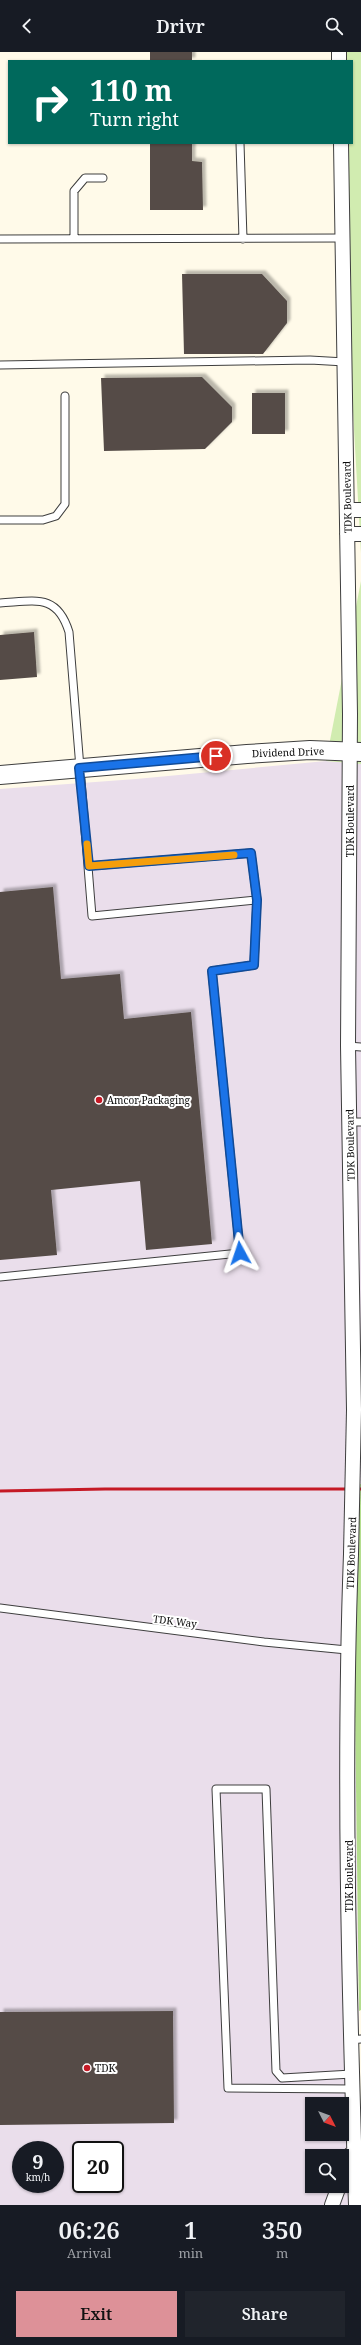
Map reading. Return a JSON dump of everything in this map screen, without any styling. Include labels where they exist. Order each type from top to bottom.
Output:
[{"type":"street","name":"TDK Boulevard","points":[[341,144],[345,362],[354,510],[356,752],[354,1410],[347,1650],[356,2039],[352,2074],[356,2137],[356,2205]]},
{"type":"street","name":"Dividend Drive","points":[[0,775],[278,752],[310,750],[356,752]]},
{"type":"street","name":"TDK Boulevard","points":[[349,2158],[356,2137]]},
{"type":"street","points":[[332,2205],[336,2193]]},
{"type":"lane","points":[[240,144],[243,239]]},
{"type":"lane","points":[[74,239],[74,191],[84,178],[103,178]]},
{"type":"lane","points":[[0,239],[343,238]]},
{"type":"lane","points":[[0,365],[310,360],[345,362]]},
{"type":"lane","points":[[0,520],[43,520],[56,516],[65,504],[65,396]]},
{"type":"lane","points":[[0,603],[38,600],[60,610],[69,632],[92,916],[257,900]]},
{"type":"lane","points":[[0,1277],[240,1253],[212,971],[254,965],[257,900],[251,853],[89,866]]},
{"type":"lane","name":"TDK Way","points":[[0,1608],[264,1642],[347,1650]]},
{"type":"lane","points":[[352,2074],[282,2078],[276,2071],[266,1789],[216,1789],[228,2088],[352,2089]]},
{"type":"shaded area","points":[[326,761],[361,764],[361,1484],[352,1484],[359,2030],[353,2205],[0,2205],[0,789],[136,779]]},
{"type":"green space","points":[[344,52],[361,52],[361,553],[344,252],[344,144],[353,144],[353,60],[344,60]]},
{"type":"green space","points":[[361,581],[361,764],[326,761]]},
{"type":"green space","points":[[352,1484],[361,1484],[361,2010],[359,2011]]},
{"type":"building","points":[[150,52],[192,52],[192,60],[150,60]]},
{"type":"building","points":[[150,144],[192,144],[192,161],[202,162],[203,210],[150,210]]},
{"type":"building","points":[[182,274],[262,274],[287,301],[287,323],[263,354],[184,354]]},
{"type":"building","points":[[202,377],[232,407],[232,422],[205,449],[104,451],[101,378]]},
{"type":"building","points":[[252,393],[285,393],[285,434],[252,434]]},
{"type":"building","points":[[34,632],[37,677],[0,680],[0,635]]},
{"type":"building","name":"Amcor Packaging","points":[[53,887],[61,979],[120,974],[124,1019],[191,1012],[212,1244],[146,1250],[140,1181],[51,1190],[57,1255],[0,1260],[0,892]]},
{"type":"building","name":"TDK","points":[[173,2011],[174,2123],[0,2125],[0,2012]]},
{"type":"railway","points":[[0,1491],[105,1489],[361,1489]]},
{"type":"slow traffic","points":[[87,844],[89,866],[234,855]]},
{"type":"place","name":"Amcor Packaging","points":[[99,1100]]},
{"type":"place","name":"TDK","points":[[87,2068]]},
{"type":"route","points":[[216,756],[79,768],[89,866],[251,853],[257,900],[254,965],[212,971],[240,1253]]}]
